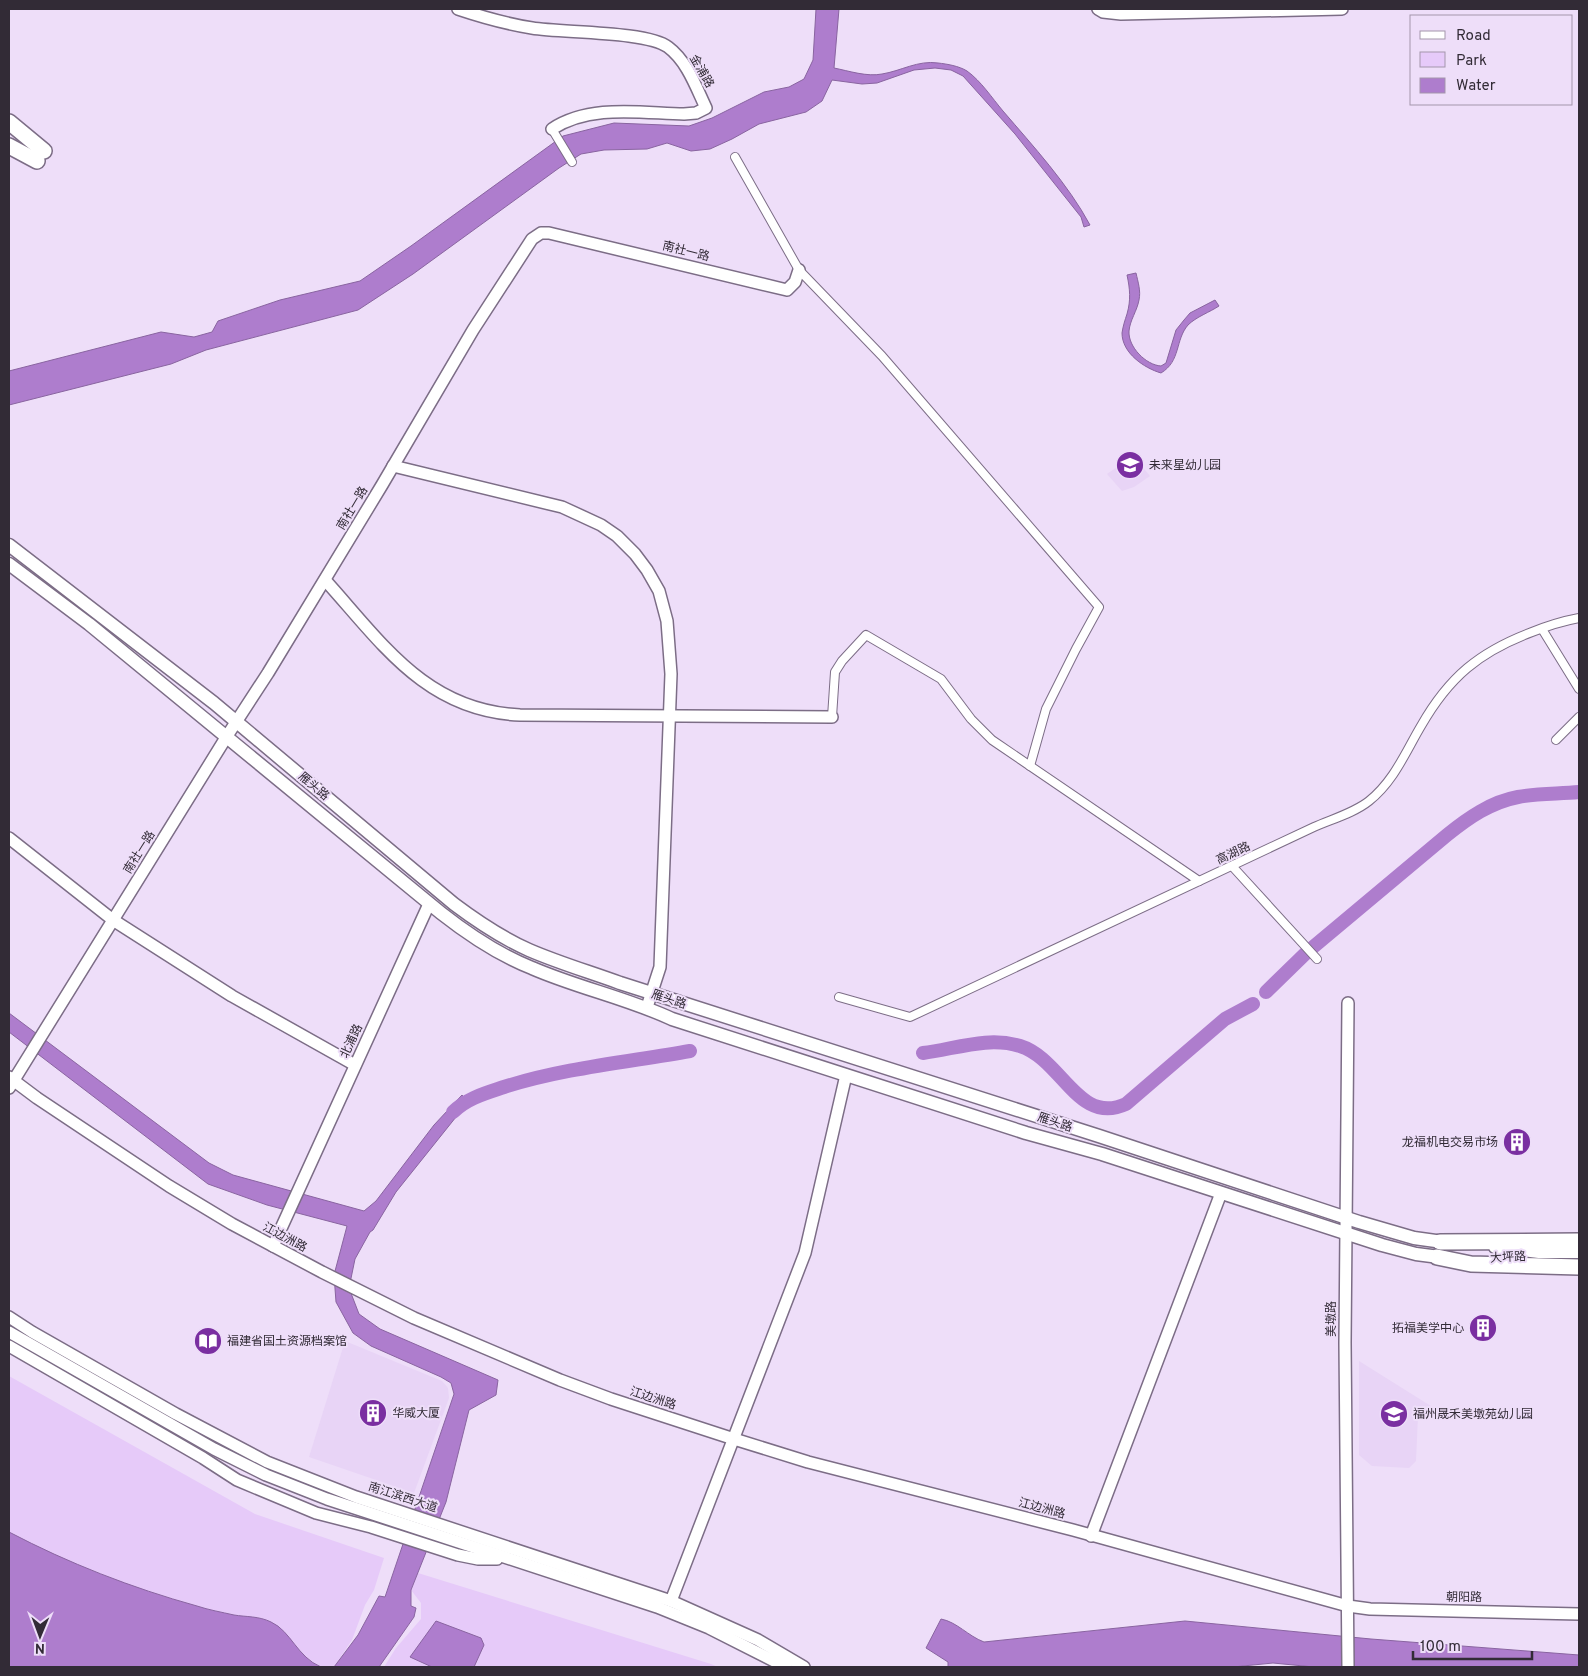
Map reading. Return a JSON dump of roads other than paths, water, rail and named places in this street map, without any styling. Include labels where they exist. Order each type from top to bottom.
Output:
[{"type":"highway","points":[[9,122],[40,156],[9,146]]},
{"type":"highway","points":[[1440,1242],[1579,1241]]},
{"type":"highway","points":[[1436,1257],[1471,1264],[1579,1266]]},
{"type":"main road","name":"雁头路","points":[[9,545],[120,629],[237,722],[431,886],[484,925],[542,956],[1346,1217],[1406,1236],[1440,1242]]},
{"type":"main road","name":"雁头路","points":[[9,564],[89,624],[429,904],[475,938],[531,968],[647,1008],[672,1019],[1026,1133],[1102,1154],[1345,1233],[1395,1248],[1436,1257]]},
{"type":"main road","name":"大坪路","points":[[1440,1242],[1539,1252],[1579,1252]]},
{"type":"main road","name":"大坪路","points":[[1436,1257],[1495,1259],[1579,1256]]},
{"type":"street","name":"金浦路","points":[[458,9],[486,18],[532,28],[638,37],[662,43],[674,52],[683,64],[706,108],[684,114],[601,112],[563,122],[553,131]]},
{"type":"street","points":[[1098,9],[1103,12],[1121,14],[1342,9]]},
{"type":"street","points":[[553,131],[572,162]]},
{"type":"street","points":[[735,157],[799,270],[882,356],[1099,607],[1046,708],[1030,766]]},
{"type":"street","name":"南社一路","points":[[10,1082],[42,1035],[325,580],[473,330],[526,247],[539,234],[552,233],[787,290],[795,282],[799,270]]},
{"type":"street","points":[[393,466],[562,506],[593,520],[617,536],[635,554],[647,570],[662,601],[671,651],[670,716],[660,967],[647,1008]]},
{"type":"street","points":[[325,580],[405,668],[438,691],[465,704],[510,715],[832,717],[835,672],[866,635],[941,679],[976,726],[992,740],[1199,881]]},
{"type":"street","name":"高湖路","points":[[839,996],[910,1017],[1358,808],[1370,801],[1392,778],[1427,715],[1454,679],[1470,665],[1489,651],[1566,620],[1579,618]]},
{"type":"street","points":[[1542,629],[1579,689]]},
{"type":"street","points":[[1556,740],[1579,717]]},
{"type":"street","points":[[9,838],[113,920],[232,996],[355,1065]]},
{"type":"street","points":[[1232,866],[1317,959]]},
{"type":"street","name":"北浦路","points":[[273,1246],[429,904]]},
{"type":"street","name":"美墩路","points":[[1348,1003],[1345,1233],[1348,1667]]},
{"type":"street","points":[[671,1601],[805,1253],[846,1075]]},
{"type":"street","name":"江边洲路","points":[[10,1082],[200,1206],[322,1272],[414,1318],[525,1366],[611,1399],[808,1462],[1348,1606]]},
{"type":"street","points":[[1091,1536],[1221,1193]]},
{"type":"street","name":"南江滨西大道","points":[[9,1317],[168,1409],[259,1458],[326,1486],[411,1514],[438,1529],[510,1560],[657,1607],[735,1640],[786,1667]]},
{"type":"street","name":"南江滨西大道","points":[[9,1332],[214,1449],[253,1469],[313,1494],[407,1526],[438,1529],[671,1601],[758,1640],[804,1667]]},
{"type":"street","points":[[9,1346],[203,1458],[237,1480],[316,1513],[371,1527],[468,1558],[510,1560]]},
{"type":"street","name":"朝阳路","points":[[1348,1606],[1370,1609],[1579,1614]]},
{"type":"water","points":[[816,9],[839,9],[834,68],[876,75],[931,62],[942,63],[967,71],[982,85],[1050,166],[1090,225],[1084,227],[1081,217],[1015,134],[963,76],[951,70],[935,68],[914,70],[877,83],[862,84],[832,80],[822,101],[806,112],[759,124],[710,149],[691,151],[667,143],[647,149],[604,150],[581,154],[413,274],[358,310],[206,350],[171,364],[9,405],[9,371],[161,332],[194,337],[212,332],[218,321],[280,300],[360,281],[563,136],[614,123],[689,126],[712,118],[764,92],[789,87],[804,79],[813,60]]},
{"type":"water","points":[[1136,273],[1140,297],[1130,327],[1129,337],[1139,354],[1155,365],[1161,366],[1166,363],[1176,330],[1190,313],[1215,300],[1219,306],[1188,325],[1181,337],[1172,363],[1161,373],[1154,371],[1135,359],[1123,340],[1123,325],[1130,299],[1127,275]]},
{"type":"water","points":[[9,1013],[209,1163],[233,1175],[364,1211],[376,1201],[434,1125],[462,1095],[470,1105],[456,1117],[396,1192],[355,1259],[349,1288],[359,1314],[380,1329],[498,1380],[496,1395],[469,1410],[446,1502],[411,1590],[411,1606],[416,1608],[414,1617],[379,1667],[334,1667],[358,1635],[379,1596],[385,1597],[454,1394],[451,1383],[371,1346],[353,1333],[336,1302],[334,1275],[347,1226],[267,1205],[208,1184],[9,1032]]},
{"type":"water","points":[[9,1532],[77,1564],[148,1591],[211,1610],[271,1622],[284,1631],[306,1657],[321,1667],[9,1667]]},
{"type":"water","points":[[941,1619],[952,1623],[984,1642],[1185,1621],[1371,1639],[1579,1655],[1579,1667],[1314,1667],[1273,1663],[1233,1667],[948,1667],[948,1662],[926,1648]]},
{"type":"water","points":[[436,1621],[481,1638],[484,1645],[474,1667],[432,1667],[410,1657]]},
{"type":"waterway","points":[[1266,992],[1306,953],[1447,835],[1472,817],[1508,799],[1533,795],[1579,792]]},
{"type":"waterway","points":[[923,1053],[972,1044],[996,1042],[1020,1046],[1035,1053],[1048,1064],[1082,1099],[1095,1106],[1109,1108],[1126,1104],[1225,1019],[1253,1004]]},
{"type":"waterway","points":[[453,1112],[477,1096],[527,1080],[573,1070],[690,1051]]},
{"type":"place","name":"未来星幼儿园","points":[[1130,465]]},
{"type":"place","name":"龙福机电交易市场","points":[[1517,1142]]},
{"type":"place","name":"拓福美学中心","points":[[1483,1328]]},
{"type":"place","name":"福建省国土资源档案馆","points":[[208,1341]]},
{"type":"place","name":"华威大厦","points":[[373,1413]]},
{"type":"place","name":"福州晟禾美墩苑幼儿园","points":[[1394,1414]]}]
